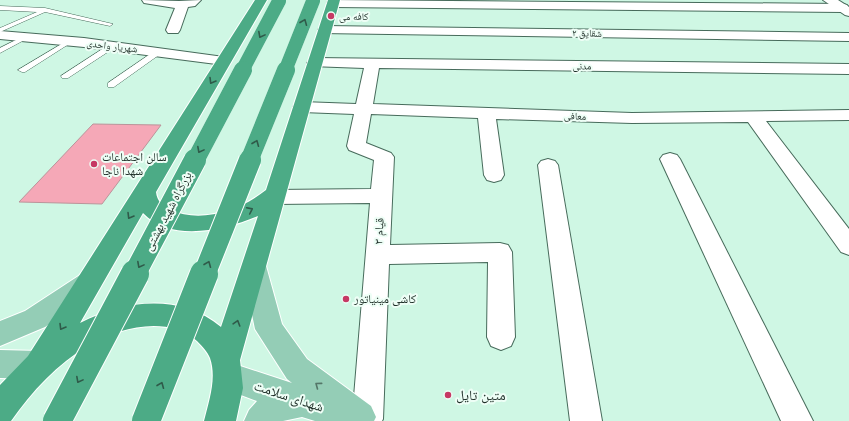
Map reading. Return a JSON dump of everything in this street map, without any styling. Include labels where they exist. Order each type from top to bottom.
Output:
[{"type":"highway","points":[[39,365],[224,61],[273,0]]},
{"type":"highway","name":"بزرگراه شهید بهشتی","points":[[57,421],[273,0]]},
{"type":"highway","points":[[220,421],[227,394],[226,368],[254,266],[325,30],[323,1]]},
{"type":"highway","points":[[146,421],[323,1]]},
{"type":"highway","points":[[145,192],[149,205],[157,213],[171,220],[194,223],[214,222],[241,214],[259,206],[275,195]]},
{"type":"highway","points":[[0,410],[14,391],[39,365],[66,345],[95,329],[118,320],[149,314],[174,316],[201,326],[216,341],[226,368]]},
{"type":"main road","points":[[254,266],[269,329],[293,364],[297,369],[367,419]]},
{"type":"main road","points":[[0,334],[35,319],[90,281]]},
{"type":"main road","points":[[0,364],[39,365]]},
{"type":"main road","name":"شهدای سلامت","points":[[226,368],[302,402],[367,419]]},
{"type":"main road","points":[[260,421],[274,408],[287,402],[302,402]]},
{"type":"street","points":[[148,0],[190,3],[173,30]]},
{"type":"street","points":[[829,0],[846,10]]},
{"type":"street","points":[[323,1],[846,10]]},
{"type":"street","name":"شقایق ۲","points":[[325,30],[849,37]]},
{"type":"street","name":"شهریار واحدی","points":[[0,35],[28,36],[224,61]]},
{"type":"street","name":"مدنی","points":[[315,63],[849,69]]},
{"type":"street","name":"قیام ۳","points":[[367,419],[384,157],[356,146],[372,64]]},
{"type":"street","name":"معافی","points":[[302,107],[632,118],[849,115]]},
{"type":"street","points":[[486,113],[494,175]]},
{"type":"street","points":[[753,116],[849,246]]},
{"type":"street","points":[[670,159],[797,421]]},
{"type":"street","points":[[548,165],[586,421]]},
{"type":"street","points":[[275,195],[381,196]]},
{"type":"street","points":[[378,255],[500,252],[501,337]]},
{"type":"lane","points":[[0,8],[45,10],[110,24]]},
{"type":"lane","points":[[0,30],[45,10]]},
{"type":"lane","points":[[0,52],[28,36]]},
{"type":"lane","points":[[22,70],[70,41]]},
{"type":"lane","points":[[65,76],[113,46]]},
{"type":"lane","points":[[111,85],[159,52]]},
{"type":"building","name":"سالن اجتماعات شهدا ناجا","points":[[93,124],[161,125],[102,204],[19,202]]},
{"type":"place","name":"کافه می","points":[[331,16]]},
{"type":"place","name":"سالن اجتماعات شهدا ناجا","points":[[94,164]]},
{"type":"place","name":"کاشی مینیاتور","points":[[346,299]]},
{"type":"place","name":"متین تایل","points":[[448,395]]}]
